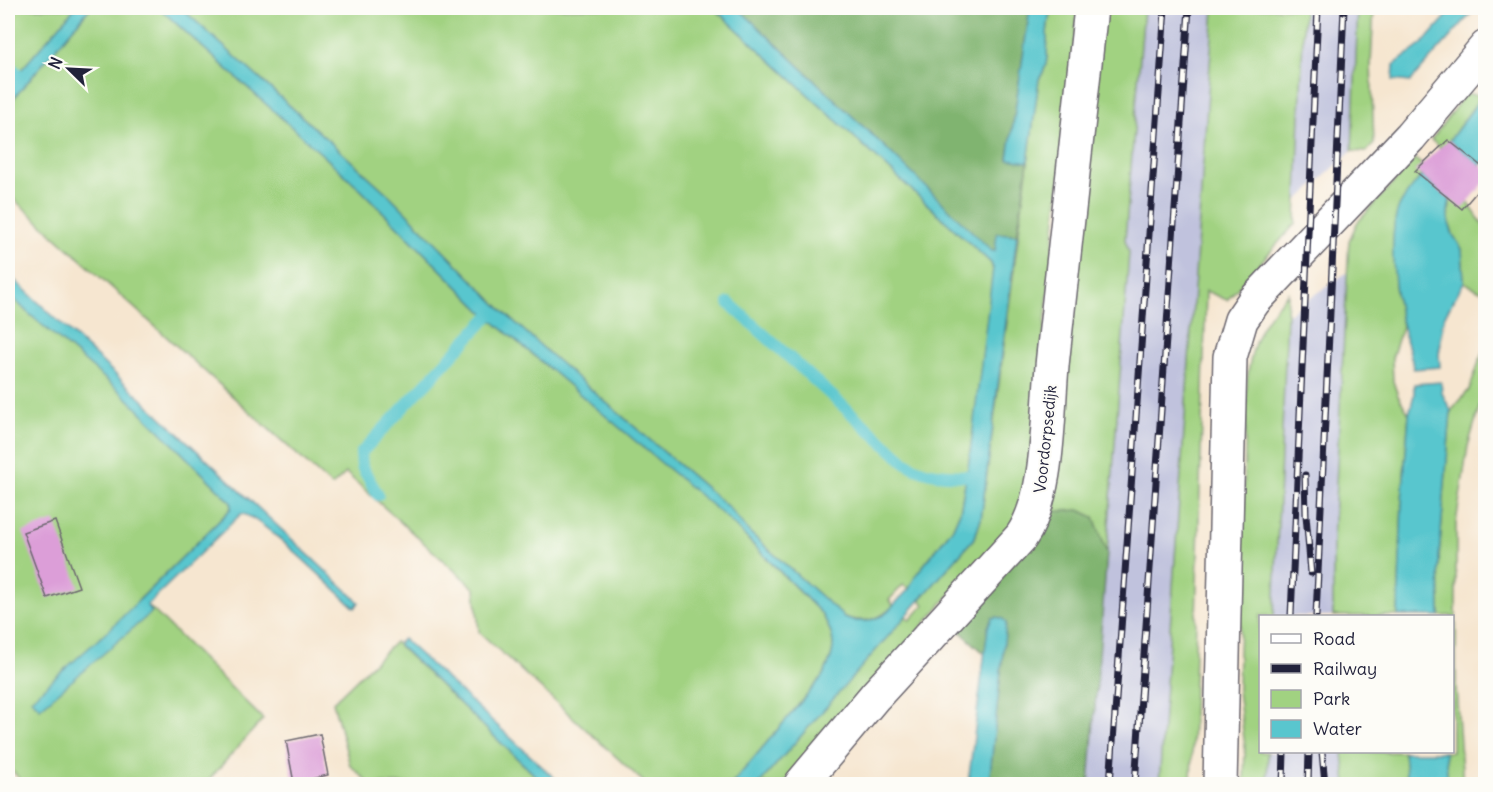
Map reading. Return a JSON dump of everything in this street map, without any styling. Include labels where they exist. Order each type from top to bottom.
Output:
[{"type":"street","name":"Voordorpsedijk","points":[[801,784],[875,696],[1021,537],[1035,512],[1044,462],[1090,8]]},
{"type":"street","points":[[1220,784],[1230,357],[1241,320],[1254,301],[1410,137],[1485,47]]},
{"type":"shaded area","points":[[1108,8],[1374,8],[1371,64],[1373,132],[1284,213],[1206,290],[1191,784],[989,784],[1006,623],[997,617]]},
{"type":"shaded area","points":[[1363,261],[1370,615],[1263,615],[1274,324]]},
{"type":"shaded area","points":[[1260,753],[1380,753],[1384,784],[1256,784]]},
{"type":"green space","points":[[8,8],[75,8],[8,85]]},
{"type":"green space","points":[[90,8],[159,8],[354,183],[488,317],[728,518],[732,512],[728,507],[553,357],[507,315],[390,196],[181,8],[714,8],[991,263],[994,274],[969,461],[960,512],[953,528],[916,575],[909,589],[903,585],[889,600],[894,606],[882,615],[865,620],[844,617],[748,531],[748,540],[821,613],[832,637],[830,660],[822,677],[732,784],[646,784],[479,632],[475,589],[346,473],[332,486],[8,194],[8,105]]},
{"type":"green space","points":[[738,8],[1030,8],[1008,158],[1028,162],[1017,235],[1006,234],[992,252]]},
{"type":"green space","points":[[1051,8],[1078,8],[1029,477],[1021,514],[783,784],[759,784],[905,616],[910,620],[924,605],[920,599],[975,537],[981,519],[1039,79],[1047,59],[1047,30]]},
{"type":"green space","points":[[1100,8],[1144,8],[1125,240],[1129,252],[1107,553],[1094,517],[1046,512]]},
{"type":"green space","points":[[1214,8],[1304,8],[1296,223],[1227,300],[1206,291],[1191,784],[1159,784]]},
{"type":"green space","points":[[1358,8],[1374,8],[1371,64],[1374,144],[1366,152],[1352,151]]},
{"type":"green space","points":[[1465,94],[1482,95],[1449,141],[1485,170],[1485,183],[1431,140]]},
{"type":"green space","points":[[1415,159],[1465,198],[1485,228],[1485,285],[1480,291],[1464,282],[1462,249],[1449,223],[1450,199],[1395,285],[1402,327],[1392,358],[1393,381],[1398,396],[1409,414],[1402,501],[1398,615],[1333,615],[1333,540],[1349,241],[1357,223]]},
{"type":"green space","points":[[8,293],[123,394],[231,502],[231,508],[227,513],[139,600],[153,610],[263,719],[205,784],[25,784],[8,767]]},
{"type":"green space","points":[[1288,293],[1274,615],[1259,615],[1259,753],[1268,753],[1267,784],[1244,784],[1245,747],[1238,690],[1247,381],[1255,343],[1270,314]]},
{"type":"green space","points":[[1485,345],[1485,388],[1468,446],[1456,523],[1456,688],[1463,784],[1448,784],[1445,753],[1454,753],[1454,615],[1440,615],[1439,556],[1451,411],[1469,390]]},
{"type":"green space","points":[[1079,510],[1094,517],[1107,553],[1089,784],[989,784],[1006,623],[988,627],[985,654],[954,626],[1046,512]]},
{"type":"green space","points":[[395,642],[544,784],[370,784],[350,765],[333,702]]},
{"type":"green space","points":[[1343,753],[1404,753],[1407,784],[1346,784]]},
{"type":"water","points":[[75,8],[90,8],[8,105],[8,85]]},
{"type":"water","points":[[159,8],[181,8],[390,196],[507,315],[553,357],[728,507],[749,532],[844,617],[856,621],[868,621],[884,615],[909,589],[916,575],[953,528],[960,512],[969,461],[993,268],[991,263],[714,8],[738,8],[992,251],[995,251],[997,233],[1017,235],[981,519],[975,537],[759,784],[732,784],[822,677],[827,668],[833,645],[830,630],[821,613],[728,519],[488,317],[354,183]]},
{"type":"water","points":[[1030,8],[1051,8],[1047,30],[1047,59],[1039,79],[1028,162],[1008,159]]},
{"type":"water","points":[[1454,8],[1476,8],[1410,82],[1393,80],[1394,65],[1422,44]]},
{"type":"water","points":[[1485,92],[1485,159],[1480,166],[1449,141]]},
{"type":"water","points":[[1421,176],[1450,199],[1449,223],[1462,249],[1464,282],[1444,317],[1439,355],[1440,367],[1413,369],[1397,300],[1393,234],[1399,207]]},
{"type":"water","points":[[8,274],[359,602],[355,608],[280,539],[250,517],[241,514],[147,605],[152,612],[40,708],[31,699],[110,629],[227,513],[231,508],[231,502],[123,394],[8,293]]},
{"type":"water","points":[[1441,382],[1442,393],[1451,411],[1439,556],[1440,615],[1398,615],[1402,501],[1409,414],[1414,395],[1414,384]]},
{"type":"water","points":[[997,617],[1006,623],[989,784],[968,784],[988,627],[992,618]]},
{"type":"water","points":[[403,639],[561,784],[544,784],[398,644]]},
{"type":"water","points":[[1404,753],[1445,753],[1448,784],[1407,784]]},
{"type":"building","points":[[1448,140],[1485,169],[1485,182],[1462,209],[1415,171]]},
{"type":"building","points":[[55,521],[79,587],[47,598],[23,532]]},
{"type":"building","points":[[320,734],[328,775],[294,783],[286,741]]},
{"type":"waterway","points":[[8,65],[17,73]]},
{"type":"waterway","points":[[729,303],[905,462],[926,472],[966,476]]},
{"type":"waterway","points":[[378,495],[362,467],[361,453],[488,317]]},
{"type":"railway","points":[[1110,784],[1165,8]]},
{"type":"railway","points":[[1135,784],[1189,8]]},
{"type":"railway","points":[[1291,615],[1318,8]]},
{"type":"railway","points":[[1316,615],[1344,8]]},
{"type":"railway","points":[[1305,475],[1311,573]]},
{"type":"railway","points":[[1283,784],[1284,753]]},
{"type":"railway","points":[[1308,784],[1309,753]]},
{"type":"railway","points":[[1322,753],[1325,784]]}]
